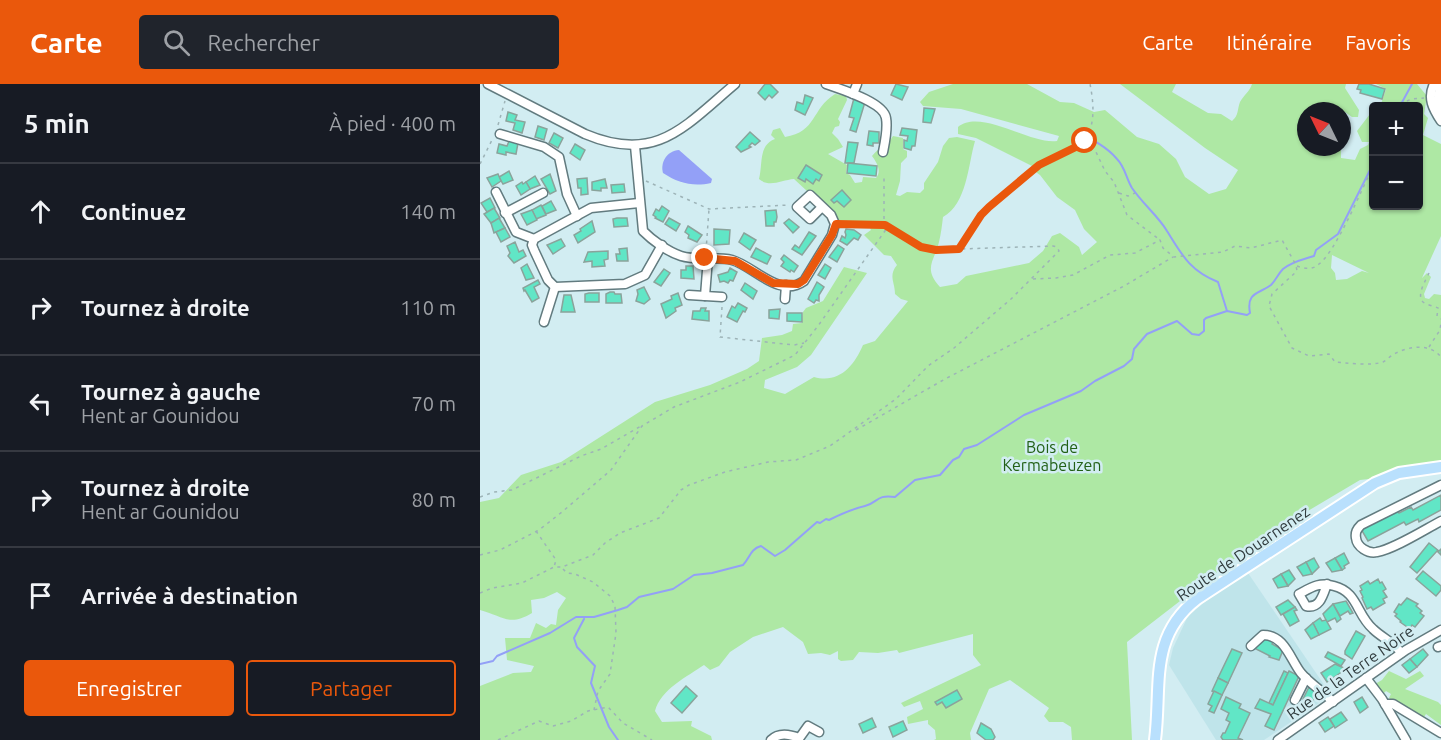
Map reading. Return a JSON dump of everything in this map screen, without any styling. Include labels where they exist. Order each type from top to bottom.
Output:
[{"type":"main road","name":"Route de Douarnenez","points":[[1155,740],[1158,682],[1163,648],[1172,626],[1184,611],[1197,599],[1369,486],[1399,473],[1441,468]]},
{"type":"street","points":[[488,84],[601,141],[619,146],[648,144],[668,136],[735,84]]},
{"type":"street","points":[[826,84],[869,101],[885,115],[883,152]]},
{"type":"street","points":[[854,94],[857,84]]},
{"type":"street","points":[[1440,84],[1433,92],[1433,110],[1441,121]]},
{"type":"street","points":[[1433,92],[1441,111]]},
{"type":"street","points":[[500,134],[544,147],[559,157],[567,194],[577,216]]},
{"type":"street","points":[[635,146],[643,231],[680,255],[735,261],[770,282],[786,285],[798,284],[804,280],[832,235],[836,224],[831,215],[810,195],[797,207],[810,219],[822,207]]},
{"type":"street","points":[[496,192],[516,232],[534,239]]},
{"type":"street","points":[[505,213],[543,193]]},
{"type":"street","points":[[639,203],[591,208],[534,239],[532,245],[548,280],[555,287],[626,284],[645,275],[662,245]]},
{"type":"street","points":[[705,296],[707,258]]},
{"type":"street","points":[[785,299],[786,285]]},
{"type":"street","points":[[544,322],[555,287]]},
{"type":"street","points":[[689,295],[722,297]]},
{"type":"street","points":[[1441,485],[1361,525],[1356,531],[1356,538],[1365,550],[1378,552],[1441,521]]},
{"type":"street","points":[[1327,584],[1349,593],[1366,622],[1396,646],[1401,653]]},
{"type":"street","name":"Rue de la Terre Noire","points":[[1278,740],[1401,653],[1441,630]]},
{"type":"street","points":[[1251,646],[1263,635],[1277,639],[1289,652],[1306,678],[1333,702]]},
{"type":"street","points":[[1295,700],[1306,678]]},
{"type":"street","points":[[1366,678],[1385,704],[1406,740]]},
{"type":"street","points":[[1385,704],[1394,705],[1441,733]]},
{"type":"street","points":[[771,740],[777,735],[789,734],[799,739],[808,726],[819,732]]},
{"type":"path","points":[[959,249],[981,215],[989,207],[1039,165],[1082,144],[1088,137],[1093,102],[1090,84]]},
{"type":"path","points":[[1404,102],[1433,92]]},
{"type":"path","points":[[1082,144],[1096,152],[1105,171],[1114,182],[1127,215],[1160,240],[1163,248],[1174,257]]},
{"type":"path","points":[[1296,265],[1311,268],[1317,266],[1325,258],[1337,240],[1369,175]]},
{"type":"path","points":[[637,176],[667,192],[710,209],[793,205],[797,207]]},
{"type":"path","points":[[480,497],[494,492],[512,490],[526,481],[601,448],[674,407],[740,382],[791,357],[806,342],[886,226],[884,176]]},
{"type":"path","points":[[1118,193],[1128,196],[1135,194]]},
{"type":"path","points":[[707,258],[710,209]]},
{"type":"path","points":[[836,224],[886,226],[916,244],[936,250],[1057,247],[1059,251],[987,321],[928,366],[896,399],[850,433]]},
{"type":"path","points":[[1032,279],[1073,275],[1110,255],[1135,253],[1160,240]]},
{"type":"path","points":[[480,593],[492,588],[522,583],[554,567],[562,567],[593,555],[620,533],[659,518],[681,490],[689,485],[742,468],[768,462],[796,460],[811,455],[945,379],[1125,286],[1174,257],[1223,252],[1235,246],[1251,248],[1282,240],[1296,265],[1297,274],[1289,277],[1272,294],[1269,306],[1292,348],[1309,357],[1329,354],[1335,362],[1356,364],[1382,362],[1404,349],[1429,347],[1441,357]]},
{"type":"path","points":[[1430,273],[1422,288],[1421,299],[1437,307],[1437,316],[1441,319]]},
{"type":"path","points":[[722,297],[720,337],[794,345],[806,342]]},
{"type":"path","points":[[1429,347],[1440,330],[1441,323]]},
{"type":"path","points":[[480,555],[500,550],[562,512],[611,470],[642,426]]},
{"type":"path","points":[[536,530],[556,560],[554,567]]},
{"type":"path","points":[[562,567],[567,573],[593,582],[610,596],[615,606],[616,633],[610,674],[598,691],[594,710]]},
{"type":"path","points":[[498,740],[539,720],[553,726],[571,721],[588,711],[608,707],[623,723],[652,740]]},
{"type":"shaded area","points":[[1248,573],[1331,695],[1264,740],[1216,740],[1169,665],[1173,648],[1188,616],[1212,596]]},
{"type":"green space","name":"Bois de Kermabeuzen","points":[[953,84],[1027,84],[1060,102],[1074,103],[1094,112],[1105,110],[1137,137],[1159,144],[1176,159],[1185,177],[1209,194],[1226,189],[1238,170],[1120,84],[1176,84],[1172,92],[1208,113],[1221,114],[1232,121],[1237,114],[1240,102],[1252,84],[1346,84],[1345,88],[1359,110],[1358,117],[1351,116],[1351,102],[1297,102],[1297,156],[1341,156],[1341,158],[1355,160],[1360,149],[1369,142],[1369,210],[1423,210],[1423,135],[1441,144],[1441,236],[1422,278],[1427,273],[1431,277],[1424,294],[1425,298],[1429,299],[1434,294],[1441,295],[1441,471],[1360,480],[1259,540],[1127,642],[1132,740],[1072,740],[1071,727],[1063,722],[1049,722],[1044,716],[1049,708],[1010,680],[989,689],[970,733],[971,740],[934,740],[936,739],[935,730],[928,724],[928,720],[908,724],[907,717],[923,709],[920,701],[904,707],[901,703],[981,665],[973,655],[973,634],[899,653],[897,650],[878,653],[859,652],[853,660],[841,661],[838,659],[838,651],[830,655],[808,654],[803,642],[783,627],[753,637],[730,652],[719,666],[710,670],[704,665],[675,684],[658,703],[655,711],[662,722],[692,721],[691,726],[711,736],[712,740],[480,740],[480,686],[513,673],[531,672],[534,666],[507,660],[505,638],[530,638],[536,623],[546,628],[551,624],[556,625],[558,610],[566,598],[557,592],[544,598],[531,600],[532,613],[512,620],[480,610],[480,502],[499,498],[521,475],[561,462],[655,402],[710,385],[747,369],[759,361],[762,338],[782,335],[792,331],[793,324],[802,323],[803,312],[806,308],[823,301],[844,267],[867,273],[811,355],[797,367],[765,380],[764,388],[785,394],[814,377],[831,378],[844,372],[855,360],[863,345],[875,341],[908,301],[895,294],[892,276],[897,265],[891,256],[884,255],[864,235],[871,230],[870,228],[838,228],[821,204],[794,179],[767,183],[759,179],[762,156],[766,146],[775,139],[771,135],[773,130],[780,128],[785,137],[795,134],[809,125],[827,100],[835,94],[846,96],[847,100],[838,119],[839,126],[835,127],[832,133],[843,147],[828,154],[847,165],[846,173],[855,183],[862,182],[863,177],[876,178],[879,173],[872,156],[893,136],[903,138],[903,149],[907,151],[907,157],[901,163],[896,195],[900,196],[907,192],[920,193],[924,189],[924,183],[938,162],[943,146],[949,138],[957,137],[975,141],[962,194],[951,211],[943,217],[939,242],[931,265],[932,275],[940,287],[957,284],[966,276],[1029,263],[1043,251],[1052,236],[1060,233],[1079,247],[1082,255],[1097,242],[1084,229],[1075,210],[1057,197],[1032,166],[976,138],[958,134],[958,127],[968,122],[980,122],[1046,141],[1057,141],[1059,136],[961,109],[923,106],[920,102],[929,92]],"holes":[[[1332,255],[1369,273],[1362,271],[1347,279],[1336,280],[1331,268]]]},
{"type":"green space","name":"Bois de Kermabeuzen","points":[[1376,84],[1417,84],[1427,96],[1424,114],[1428,118],[1423,135],[1423,102],[1382,102],[1386,89]]},
{"type":"green space","name":"Bois de Kermabeuzen","points":[[1369,115],[1369,142],[1362,142],[1357,131]]},
{"type":"green space","points":[[1389,671],[1406,679],[1420,671],[1424,676],[1405,689],[1441,705],[1441,725],[1426,714],[1424,717],[1392,700],[1389,698],[1391,694],[1386,691],[1384,693],[1378,690],[1375,684],[1382,680]]},
{"type":"water","points":[[679,150],[712,179],[711,183],[698,185],[686,183],[663,173],[665,158],[671,152]]},
{"type":"building","points":[[765,84],[770,84],[778,92],[772,98],[769,95],[765,100],[758,93]]},
{"type":"building","points":[[896,84],[908,87],[902,100],[891,95]]},
{"type":"building","points":[[1359,84],[1369,84],[1385,89],[1382,99],[1360,93],[1361,90],[1357,89]]},
{"type":"building","points":[[805,95],[813,98],[805,115],[795,110],[797,102],[803,104]]},
{"type":"building","points":[[854,98],[865,102],[856,132],[850,130],[854,118],[849,117]]},
{"type":"building","points":[[924,108],[935,109],[931,123],[923,122]]},
{"type":"building","points":[[508,112],[517,115],[515,120],[525,122],[522,133],[513,130],[515,123],[506,121]]},
{"type":"building","points":[[538,126],[547,129],[544,140],[535,137]]},
{"type":"building","points":[[902,128],[917,130],[915,146],[912,146],[911,150],[904,148],[904,140],[907,141],[908,136],[900,135]]},
{"type":"building","points":[[869,131],[879,132],[879,143],[873,143],[873,146],[867,145]]},
{"type":"building","points":[[750,132],[760,141],[755,145],[752,143],[749,146],[751,147],[741,152],[736,147]]},
{"type":"building","points":[[554,133],[563,138],[558,148],[549,143]]},
{"type":"building","points":[[509,141],[518,143],[516,154],[497,153],[499,144],[507,146]]},
{"type":"building","points":[[848,142],[858,143],[854,163],[845,163]]},
{"type":"building","points":[[575,144],[585,150],[580,160],[570,153]]},
{"type":"building","points":[[848,163],[877,166],[876,176],[847,173]]},
{"type":"building","points":[[806,165],[822,175],[819,181],[816,179],[813,184],[806,179],[805,182],[798,178]]},
{"type":"building","points":[[509,171],[513,180],[503,184],[499,177]]},
{"type":"building","points":[[498,174],[501,181],[492,187],[487,178]]},
{"type":"building","points":[[550,174],[556,191],[550,194],[541,179]]},
{"type":"building","points":[[535,176],[540,185],[530,189],[526,182]]},
{"type":"building","points":[[587,178],[588,194],[581,195],[577,179]]},
{"type":"building","points":[[605,179],[607,188],[601,188],[601,191],[592,190],[592,182]]},
{"type":"building","points":[[522,182],[523,184],[526,182],[530,189],[521,195],[516,186]]},
{"type":"building","points":[[624,184],[625,192],[612,193],[611,185]]},
{"type":"building","points":[[842,190],[851,200],[844,207],[837,201],[834,203],[831,200]]},
{"type":"building","points":[[490,198],[495,208],[487,212],[481,203]]},
{"type":"building","points":[[551,201],[556,210],[546,214],[542,206]]},
{"type":"building","points":[[541,205],[546,215],[536,219],[532,210]]},
{"type":"building","points":[[662,206],[669,211],[663,222],[653,215],[656,209],[659,211]]},
{"type":"building","points":[[494,208],[500,218],[491,223],[484,214]]},
{"type":"building","points":[[532,210],[537,220],[527,225],[521,214]]},
{"type":"building","points":[[776,210],[777,217],[774,226],[766,226],[765,211]]},
{"type":"building","points":[[499,218],[505,228],[494,233],[491,223]]},
{"type":"building","points":[[627,218],[628,226],[614,227],[613,219]]},
{"type":"building","points":[[669,218],[680,224],[676,231],[665,224]]},
{"type":"building","points":[[789,219],[799,227],[793,233],[784,223]]},
{"type":"building","points":[[592,221],[595,232],[578,243],[574,235]]},
{"type":"building","points":[[688,226],[702,235],[697,242],[688,238],[689,235],[685,232]]},
{"type":"building","points":[[505,228],[510,237],[501,242],[496,232]]},
{"type":"building","points":[[714,229],[730,230],[729,244],[714,245]]},
{"type":"building","points":[[846,229],[854,230],[861,235],[858,240],[854,238],[847,245],[840,241],[842,236],[845,238]]},
{"type":"building","points":[[809,232],[816,236],[802,255],[792,249],[795,245],[799,248]]},
{"type":"building","points":[[744,233],[756,240],[750,250],[739,242]]},
{"type":"building","points":[[561,239],[565,246],[553,254],[547,245]]},
{"type":"building","points":[[515,242],[519,252],[523,250],[526,256],[514,263],[508,256],[510,253],[507,246]]},
{"type":"building","points":[[838,245],[844,249],[837,262],[829,257]]},
{"type":"building","points":[[627,248],[628,261],[617,261],[616,254],[620,254],[619,249]]},
{"type":"building","points":[[756,248],[771,256],[767,264],[751,257]]},
{"type":"building","points":[[608,251],[608,259],[604,260],[605,266],[592,267],[592,261],[584,262],[588,252]]},
{"type":"building","points":[[784,255],[798,266],[794,272],[781,266],[784,262],[781,259]]},
{"type":"building","points":[[527,264],[534,278],[526,280],[521,268]]},
{"type":"building","points":[[825,264],[831,268],[825,279],[818,275]]},
{"type":"building","points":[[686,266],[693,266],[694,279],[681,278],[681,270],[686,270]]},
{"type":"building","points":[[730,268],[737,272],[733,281],[720,282],[718,275],[728,272]]},
{"type":"building","points":[[664,269],[670,273],[661,286],[654,282]]},
{"type":"building","points":[[538,280],[540,284],[534,287],[539,298],[532,302],[523,288]]},
{"type":"building","points":[[817,282],[824,287],[819,295],[819,301],[816,300],[814,303],[808,299]]},
{"type":"building","points":[[745,283],[757,291],[753,299],[741,290]]},
{"type":"building","points":[[644,287],[650,299],[644,304],[636,301],[637,290]]},
{"type":"building","points":[[610,292],[621,294],[622,303],[606,303],[606,294]]},
{"type":"building","points":[[599,293],[599,302],[585,302],[585,294]]},
{"type":"building","points":[[678,293],[682,305],[675,308],[676,311],[666,318],[661,304]]},
{"type":"building","points":[[564,295],[571,295],[575,312],[561,312]]},
{"type":"building","points":[[738,303],[747,308],[737,322],[727,317],[732,306],[735,308]]},
{"type":"building","points":[[701,308],[709,311],[709,321],[692,319],[693,311],[700,311]]},
{"type":"building","points":[[780,309],[779,319],[769,318],[769,310]]},
{"type":"building","points":[[787,313],[802,313],[802,322],[787,321]]},
{"type":"building","points":[[1441,495],[1441,510],[1419,522],[1418,519],[1406,525],[1404,522],[1368,541],[1361,529],[1397,510],[1399,513],[1411,507],[1413,510]]},
{"type":"building","points":[[1429,543],[1439,551],[1441,549],[1441,555],[1437,551],[1417,573],[1410,567]]},
{"type":"building","points":[[1344,553],[1349,563],[1342,570],[1335,558]]},
{"type":"building","points":[[1314,558],[1319,567],[1312,574],[1306,562]]},
{"type":"building","points":[[1335,558],[1342,570],[1332,572],[1326,563]]},
{"type":"building","points":[[1306,562],[1312,574],[1303,576],[1297,567]]},
{"type":"building","points":[[1289,570],[1295,579],[1288,586],[1281,574]]},
{"type":"building","points":[[1423,571],[1441,586],[1436,596],[1416,579]]},
{"type":"building","points":[[1281,574],[1288,586],[1278,588],[1273,579]]},
{"type":"building","points":[[1378,579],[1386,589],[1383,591],[1387,597],[1383,599],[1385,603],[1373,610],[1371,607],[1367,609],[1360,586]]},
{"type":"building","points":[[1407,598],[1418,604],[1416,606],[1424,616],[1415,627],[1412,625],[1410,629],[1400,622],[1394,612]]},
{"type":"building","points":[[1288,600],[1295,607],[1281,615],[1276,607]]},
{"type":"building","points":[[1346,601],[1353,613],[1350,614],[1348,611],[1340,616],[1333,604]]},
{"type":"building","points":[[1333,604],[1341,619],[1337,622],[1335,618],[1327,622],[1323,614]]},
{"type":"building","points":[[1295,607],[1297,610],[1294,611],[1299,621],[1290,626],[1283,614]]},
{"type":"building","points":[[1320,618],[1322,621],[1326,620],[1331,629],[1319,635],[1313,623]]},
{"type":"building","points":[[1313,623],[1319,635],[1311,639],[1305,630]]},
{"type":"building","points":[[1356,631],[1365,636],[1352,659],[1345,654],[1345,651]]},
{"type":"building","points":[[1266,635],[1274,640],[1272,644],[1283,650],[1279,660],[1254,648],[1259,638],[1264,640]]},
{"type":"building","points":[[1232,649],[1242,653],[1228,683],[1218,678]]},
{"type":"building","points":[[1423,649],[1428,655],[1417,667],[1410,659]]},
{"type":"building","points":[[1328,652],[1345,660],[1341,666],[1325,657]]},
{"type":"building","points":[[1410,659],[1417,667],[1409,673],[1402,665]]},
{"type":"building","points":[[1335,664],[1346,669],[1327,682],[1321,673]]},
{"type":"building","points":[[1284,671],[1288,673],[1273,705],[1269,703]]},
{"type":"building","points":[[1289,671],[1299,676],[1274,730],[1265,726],[1271,714],[1255,708],[1260,699],[1273,705]]},
{"type":"building","points":[[1218,678],[1228,683],[1222,695],[1212,691]]},
{"type":"building","points":[[686,686],[697,696],[682,713],[671,703]]},
{"type":"building","points":[[1309,687],[1318,691],[1312,703],[1303,699]]},
{"type":"building","points":[[957,690],[962,699],[946,708],[942,702],[937,705],[935,702]]},
{"type":"building","points":[[1214,691],[1222,695],[1214,713],[1209,711],[1212,706],[1208,704]]},
{"type":"building","points":[[1226,697],[1241,704],[1239,708],[1250,713],[1238,738],[1243,740],[1223,740],[1221,737],[1230,722],[1226,720],[1229,713],[1221,709]]},
{"type":"building","points":[[1362,697],[1368,707],[1360,713],[1354,702]]},
{"type":"building","points":[[1341,712],[1347,720],[1335,728],[1330,719]]},
{"type":"building","points":[[1328,717],[1334,726],[1325,732],[1319,723]]},
{"type":"building","points":[[872,718],[876,727],[863,733],[859,724]]},
{"type":"building","points":[[903,721],[907,730],[893,737],[889,727]]},
{"type":"building","points":[[981,723],[991,729],[995,737],[993,740],[986,740],[977,733]]},
{"type":"waterway","points":[[1402,102],[1412,84]]},
{"type":"waterway","points":[[1079,133],[1104,147],[1120,162],[1132,188],[1164,226],[1177,248],[1200,273],[1218,282],[1227,311]]},
{"type":"waterway","points":[[480,664],[493,661],[497,656],[550,633],[576,617],[594,617],[618,610],[627,607],[639,597],[673,589],[694,575],[743,565],[757,547],[761,546],[775,556],[817,522],[829,520],[881,498],[895,497],[915,480],[940,475],[964,449],[977,445],[1024,415],[1081,391],[1124,366],[1132,359],[1134,349],[1147,334],[1177,321],[1192,334],[1199,335],[1204,331],[1206,318],[1227,311],[1247,315],[1250,313],[1250,301],[1254,294],[1271,285],[1283,269],[1294,262],[1314,256],[1316,250],[1338,234],[1369,172]]},
{"type":"waterway","points":[[584,619],[574,638],[577,647],[595,666],[591,683],[609,727],[618,740]]},
{"type":"route","points":[[705,258],[735,261],[770,282],[791,285],[804,280],[832,235],[836,224],[885,225],[921,247],[936,250],[959,249],[981,215],[989,207],[1039,165],[1085,141]]}]
